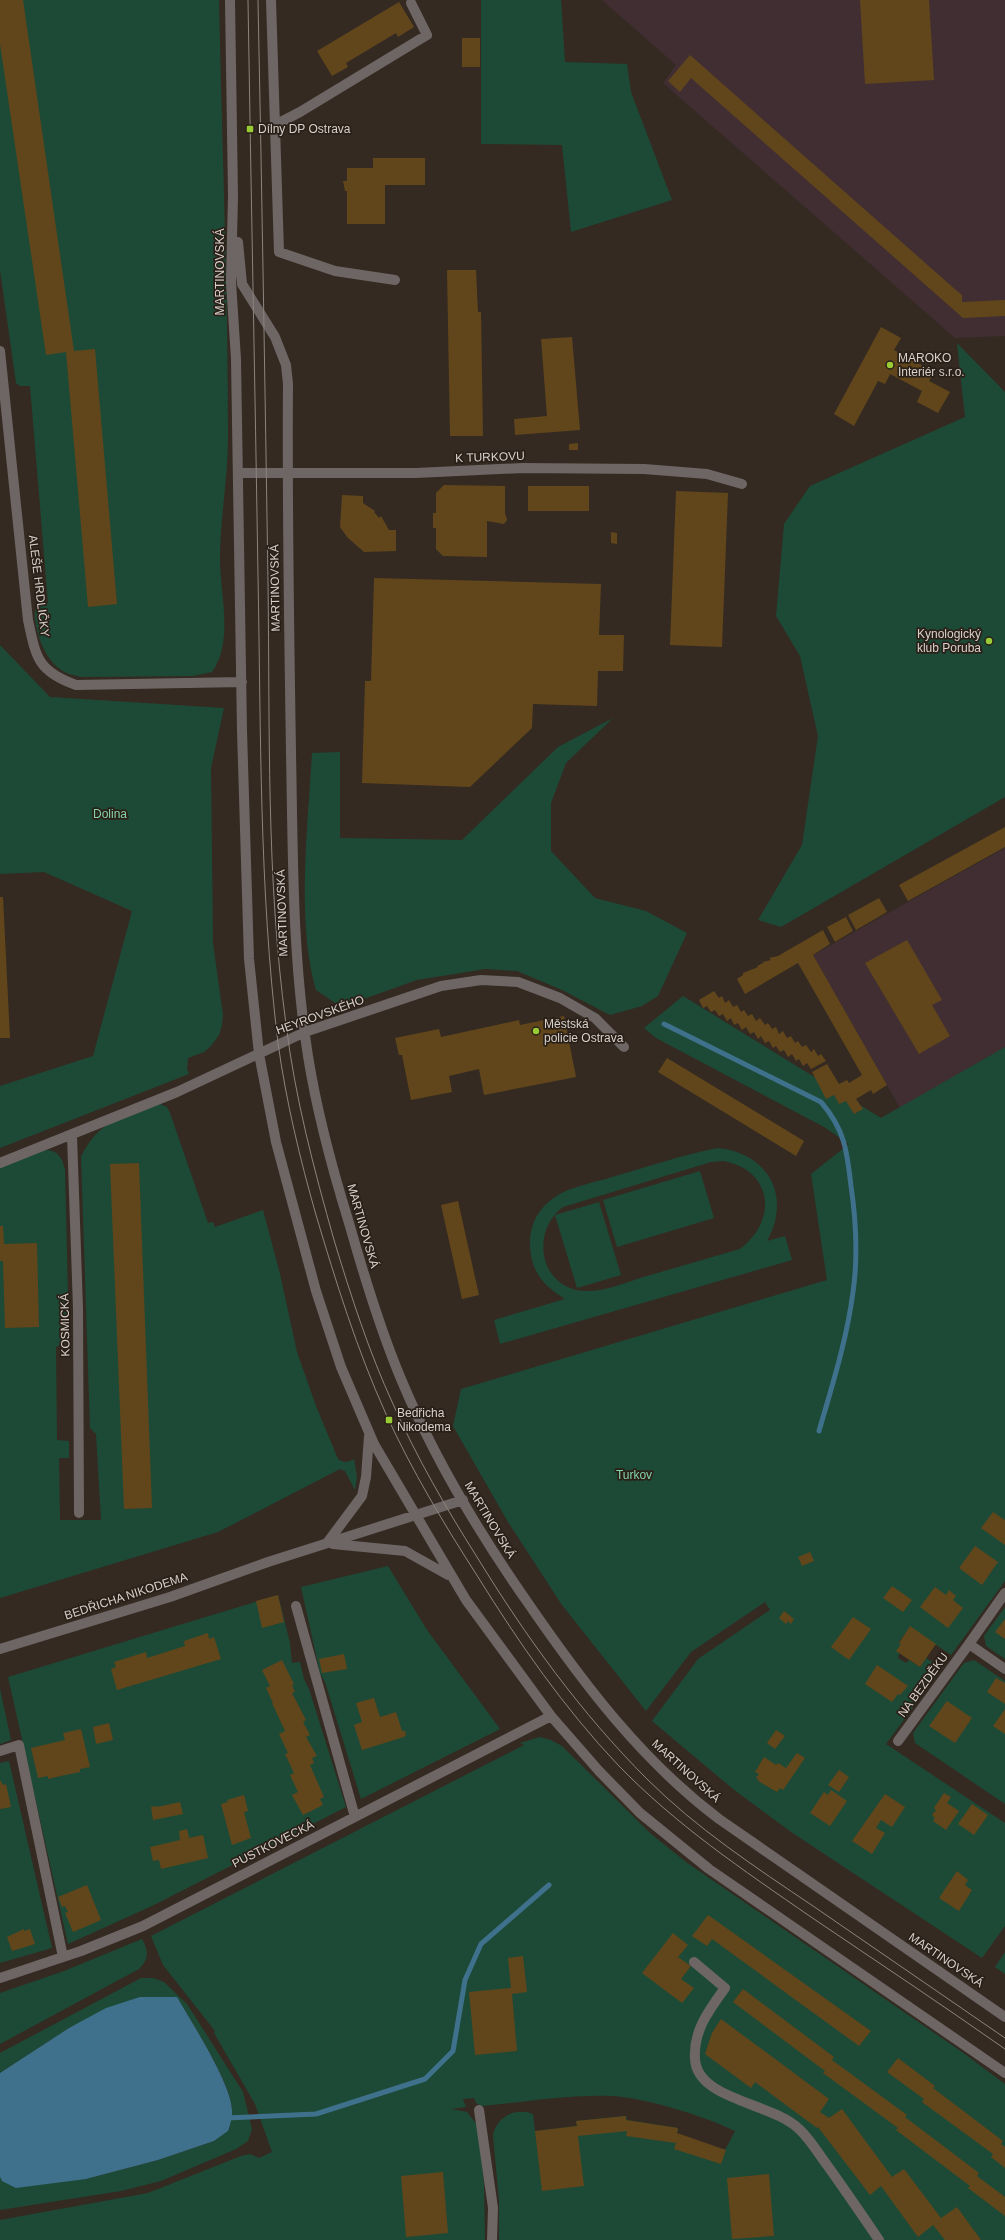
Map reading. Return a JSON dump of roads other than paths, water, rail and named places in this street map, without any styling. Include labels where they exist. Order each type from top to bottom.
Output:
[{"type":"street","name":"MARTINOVSKÁ","points":[[230,0],[233,196],[231,290],[236,359],[248,941],[260,1054],[276,1142],[316,1291],[341,1367],[369,1434],[416,1517],[476,1616],[551,1716],[630,1804],[688,1853],[1005,2072]]},
{"type":"street","points":[[270,0],[279,252],[336,270],[395,280]]},
{"type":"street","points":[[275,125],[300,112],[426,35],[411,3]]},
{"type":"street","name":"MARTINOVSKÁ","points":[[233,196],[238,227],[239,272],[242,284],[273,332],[286,365],[288,384],[287,473],[294,886],[297,958],[305,1032],[315,1093],[331,1160],[373,1303],[410,1398],[463,1500],[507,1574],[578,1673],[614,1718],[672,1779],[706,1809],[769,1855],[1005,2017]]},
{"type":"street","name":"ALEŠE HRDLIČKY","points":[[0,351],[28,620],[36,655],[46,669],[60,679],[76,685],[242,682]]},
{"type":"street","name":"K TURKOVU","points":[[238,472],[416,473],[522,468],[644,469],[707,474],[742,484]]},
{"type":"street","name":"HEYROVSKÉHO","points":[[0,1163],[72,1136],[177,1092],[305,1032],[441,986],[481,980],[518,982],[560,998],[596,1018],[624,1047]]},
{"type":"street","name":"KOSMICKÁ","points":[[72,1136],[78,1308],[79,1513]]},
{"type":"street","name":"MARTINOVSKÁ","points":[[327,1543],[362,1496],[366,1477],[369,1434]]},
{"type":"street","name":"BEDŘICHA NIKODEMA","points":[[0,1649],[170,1597],[327,1543],[416,1517],[463,1500]]},
{"type":"street","name":"BEDŘICHA NIKODEMA","points":[[327,1543],[405,1551],[451,1576]]},
{"type":"street","name":"NA BEZDĚKU","points":[[898,1741],[1005,1593]]},
{"type":"street","points":[[296,1606],[355,1817]]},
{"type":"street","points":[[969,1644],[1005,1668]]},
{"type":"street","name":"PUSTKOVECKÁ","points":[[0,1978],[63,1957],[143,1926],[551,1716]]},
{"type":"street","points":[[0,1751],[19,1745],[63,1957]]},
{"type":"street","points":[[694,1962],[725,1988],[701,2022],[698,2031],[695,2047],[695,2064],[701,2076],[714,2089],[779,2115],[799,2129],[879,2240]]},
{"type":"street","points":[[479,2110],[493,2208],[492,2240]]},
{"type":"water","points":[[140,1997],[177,1997],[210,2053],[230,2098],[232,2113],[228,2131],[214,2141],[158,2160],[86,2179],[16,2188],[2,2181],[0,2177],[0,2073],[69,2028],[106,2008]]},
{"type":"waterway","points":[[664,1024],[821,1102],[835,1122],[844,1141],[853,1199],[856,1239],[855,1279],[847,1327],[839,1362],[819,1431]]},
{"type":"waterway","points":[[226,2118],[316,2114],[425,2079],[453,2051],[465,1980],[481,1944],[549,1885]]},
{"type":"tram line","points":[[248,0],[262,809],[267,926],[278,1043],[289,1108],[310,1194],[339,1291],[356,1341],[375,1390],[396,1435],[429,1497],[453,1537],[494,1602],[543,1674],[579,1721],[618,1765],[663,1807],[735,1864],[1005,2049]]},
{"type":"tram line","points":[[258,0],[268,582],[270,803],[275,914],[286,1024],[294,1079],[312,1160],[334,1240],[368,1344],[402,1424],[432,1482],[465,1539],[535,1645],[599,1728],[647,1779],[685,1814],[769,1877],[1005,2038]]},
{"type":"place","name":"Dílny DP Ostrava","points":[[250,129]]},
{"type":"place","name":"MAROKO Interiér s.r.o.","points":[[890,365]]},
{"type":"place","name":"Kynologický klub Poruba","points":[[989,641]]},
{"type":"place","name":"Městská policie Ostrava","points":[[536,1031]]},
{"type":"place","name":"Bedřicha Nikodema","points":[[389,1420]]},
{"type":"park label","name":"Dolina","points":[[110,814]]},
{"type":"park label","name":"Turkov","points":[[634,1475]]}]
